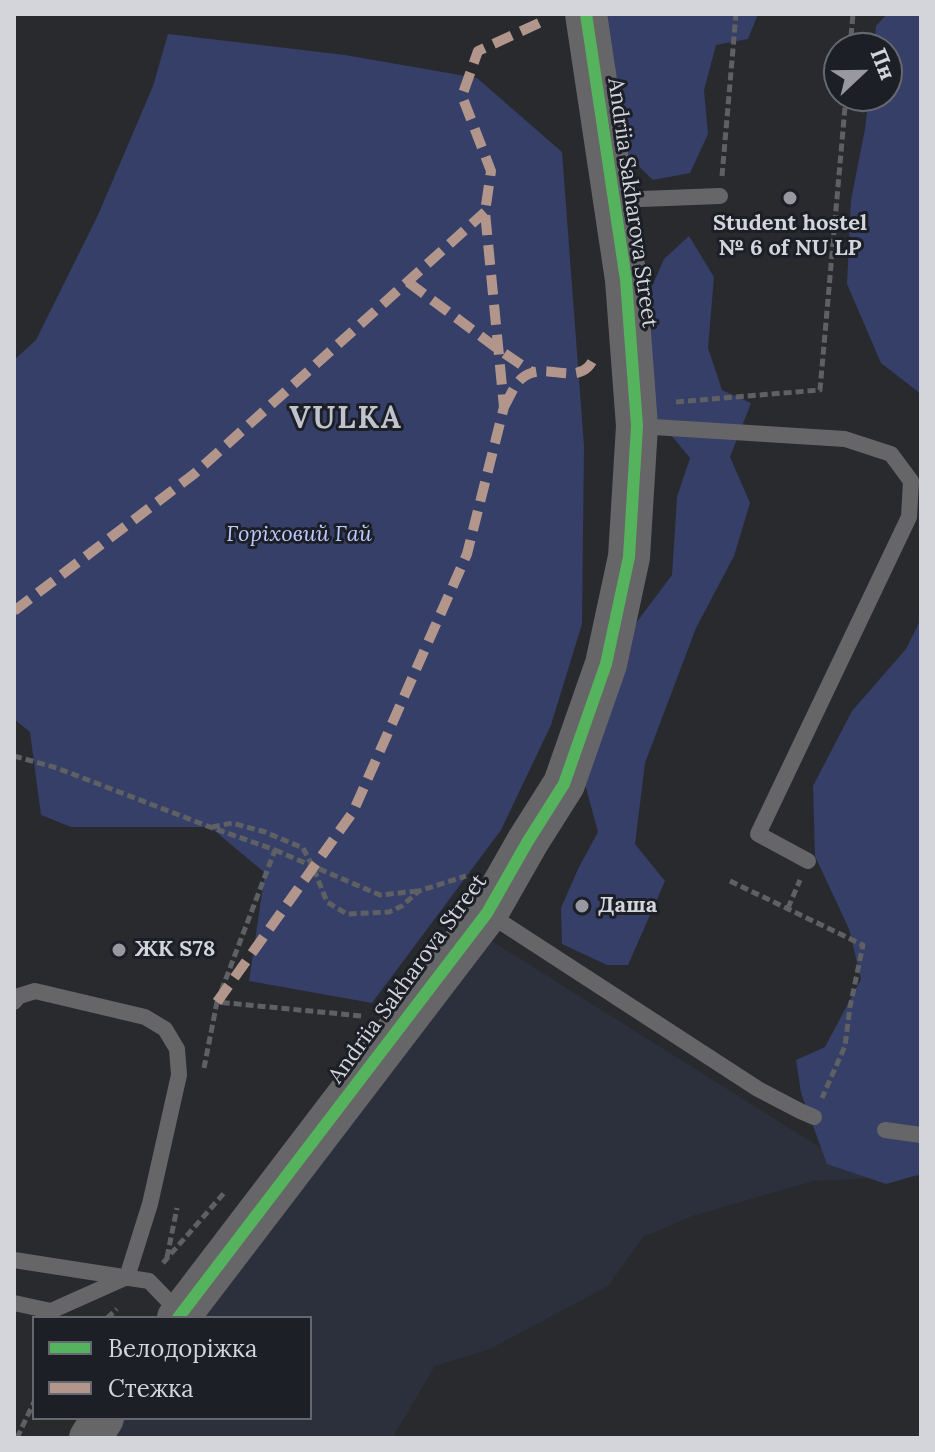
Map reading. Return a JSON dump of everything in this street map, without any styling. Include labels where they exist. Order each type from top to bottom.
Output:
[{"type":"street","name":"Andriia Sakharova Street","points":[[180,1316],[487,913],[564,784],[606,664],[629,557],[649,415],[586,14]]},
{"type":"lane","points":[[615,200],[720,196]]},
{"type":"lane","points":[[649,415],[845,439],[891,454],[911,481],[909,517],[758,834],[808,861]]},
{"type":"lane","points":[[487,913],[758,1089],[814,1117]]},
{"type":"lane","points":[[14,1002],[19,996],[35,991],[145,1017],[165,1029],[177,1049],[179,1075],[150,1204],[127,1277],[51,1311],[14,1303]]},
{"type":"lane","points":[[885,1130],[921,1135]]},
{"type":"lane","points":[[14,1260],[149,1281],[180,1316]]},
{"type":"path","points":[[720,196],[736,14]]},
{"type":"path","points":[[649,415],[820,390],[845,112]]},
{"type":"path","points":[[14,756],[57,768],[275,850],[380,895],[419,891],[478,872]]},
{"type":"path","points":[[210,827],[232,823],[265,832],[303,848],[327,902],[347,914],[389,912],[402,906],[419,891]]},
{"type":"path","points":[[202,1077],[217,1002],[275,850]]},
{"type":"path","points":[[730,881],[863,945],[845,1046],[814,1117]]},
{"type":"path","points":[[217,1002],[362,1016]]},
{"type":"path","points":[[109,1316],[149,1281],[230,1186]]},
{"type":"path","points":[[167,1258],[179,1197]]},
{"type":"path","points":[[17,1438],[32,1406]]},
{"type":"shaded area","points":[[921,733],[921,1176],[814,1181],[692,1216],[643,1237],[608,1286],[490,1349],[435,1366],[394,1438],[103,1438],[116,1420],[312,1420],[312,1316],[197,1316],[487,938],[824,1150]]},
{"type":"green space","points":[[605,14],[758,14],[748,39],[716,45],[704,90],[708,134],[690,173],[653,180],[625,153],[627,115],[610,74]]},
{"type":"green space","points":[[887,14],[921,14],[921,394],[881,363],[847,284],[851,200],[867,112],[903,112],[903,32],[875,32],[876,26]]},
{"type":"green space","name":"Горіховий Гай","points":[[168,34],[345,55],[477,78],[562,152],[584,446],[582,624],[551,725],[501,830],[372,1003],[249,981],[265,873],[210,827],[71,827],[41,815],[30,732],[14,719],[14,360],[36,340],[98,215],[153,86]]},
{"type":"green space","points":[[689,236],[714,277],[708,348],[722,390],[751,403],[730,457],[750,503],[734,556],[696,628],[645,763],[635,844],[665,881],[628,965],[607,965],[562,944],[561,908],[598,832],[582,773],[630,631],[672,575],[677,497],[690,458],[652,412],[643,307],[664,259]]},
{"type":"green space","points":[[921,619],[921,1174],[886,1184],[827,1164],[801,1093],[796,1060],[825,1047],[861,979],[849,929],[815,856],[813,786],[852,711],[906,649]]},
{"type":"marked path","points":[[217,1002],[353,812],[467,554],[504,407],[485,212],[491,171],[462,96],[478,51],[548,19]]},
{"type":"marked path","points":[[14,611],[194,474],[485,212]]},
{"type":"marked path","points":[[408,282],[532,372]]},
{"type":"marked path","points":[[504,407],[518,382],[529,374],[581,372],[595,356]]},
{"type":"cycle path","points":[[180,1316],[487,913],[564,784],[606,664],[629,557],[637,426],[626,280],[586,14]]},
{"type":"place","name":"Student hostel № 6 of NU LP","points":[[790,198]]},
{"type":"place","name":"Даша","points":[[582,906]]},
{"type":"place","name":"ЖК S78","points":[[119,950]]},
{"type":"district","name":"VULKA","points":[[346,419]]}]
